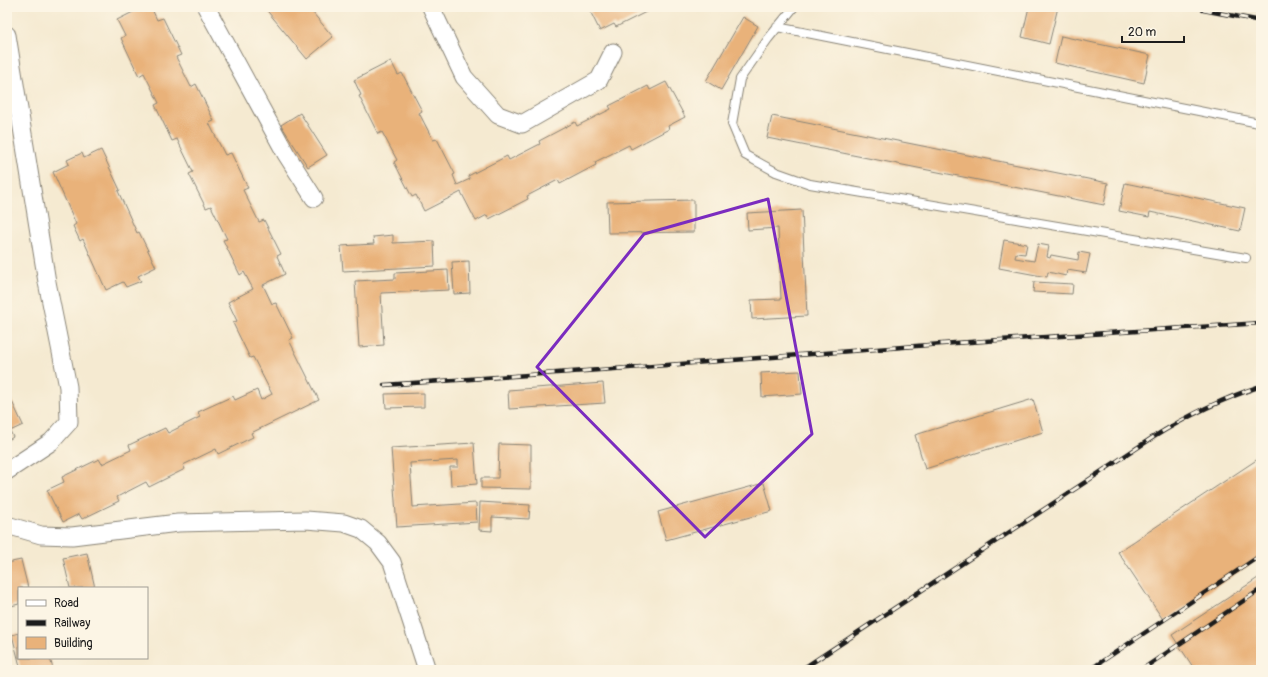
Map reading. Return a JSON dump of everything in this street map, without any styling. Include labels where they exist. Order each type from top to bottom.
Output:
[{"type":"street","points":[[206,7],[286,154],[314,198]]},
{"type":"street","points":[[431,7],[464,77],[498,115],[522,124],[600,80],[613,52]]},
{"type":"street","points":[[7,35],[48,282],[68,387],[69,422],[51,442],[7,472]]},
{"type":"street","points":[[7,525],[41,535],[72,536],[178,523],[306,520],[344,523],[361,529],[378,543],[392,562],[427,670]]},
{"type":"lane","points":[[794,7],[768,38],[740,79],[732,124],[745,155],[776,172],[810,184],[1246,258]]},
{"type":"lane","points":[[777,27],[1259,123]]},
{"type":"highlighted area","points":[[768,199],[812,434],[705,537],[537,367],[644,234]]},
{"type":"building","points":[[143,7],[151,7],[157,20],[163,18],[181,55],[176,57],[191,87],[196,84],[214,121],[209,123],[225,155],[231,153],[248,188],[243,190],[259,222],[264,220],[281,254],[277,256],[285,274],[263,285],[272,304],[276,303],[293,338],[289,340],[319,400],[251,433],[253,437],[218,454],[216,449],[183,465],[185,469],[149,487],[146,482],[117,497],[119,501],[82,519],[79,514],[63,522],[47,490],[64,482],[62,477],[99,459],[102,464],[131,450],[129,445],[165,428],[168,433],[200,417],[198,412],[233,396],[235,400],[257,390],[261,400],[272,394],[253,357],[250,358],[233,323],[237,321],[228,302],[253,289],[244,272],[240,275],[223,240],[227,239],[211,206],[206,208],[189,174],[193,172],[177,139],[172,141],[155,105],[159,103],[144,73],[139,76],[121,38],[125,36],[117,20]]},
{"type":"building","points":[[264,7],[308,7],[333,37],[307,59]]},
{"type":"building","points":[[588,7],[651,7],[652,9],[616,27],[614,24],[600,31]]},
{"type":"building","points":[[1029,7],[1058,7],[1049,44],[1022,37]]},
{"type":"building","points":[[743,17],[758,26],[721,90],[706,81]]},
{"type":"building","points":[[1061,36],[1150,55],[1144,83],[1055,63]]},
{"type":"building","points":[[391,61],[398,75],[402,73],[422,111],[419,113],[433,140],[437,139],[455,174],[453,175],[457,185],[470,179],[468,176],[507,156],[509,160],[540,144],[539,141],[575,122],[577,126],[611,109],[609,106],[648,86],[650,90],[666,82],[685,117],[668,126],[669,129],[631,149],[629,145],[595,162],[596,165],[560,184],[558,180],[527,196],[528,199],[489,219],[487,215],[476,221],[461,192],[424,211],[416,195],[412,197],[394,162],[397,160],[382,132],[378,134],[359,96],[361,95],[354,80]]},
{"type":"building","points":[[300,113],[327,155],[308,167],[281,125]]},
{"type":"building","points":[[772,116],[1108,183],[1104,205],[767,138]]},
{"type":"building","points":[[101,150],[120,190],[118,191],[137,233],[139,232],[156,267],[138,276],[141,281],[126,287],[123,282],[106,290],[83,239],[80,241],[73,226],[76,224],[53,172],[69,164],[67,160],[82,153],[84,158]]},
{"type":"building","points":[[1125,183],[1245,208],[1240,231],[1150,212],[1149,217],[1119,211]]},
{"type":"building","points":[[694,200],[694,232],[608,233],[607,202]]},
{"type":"building","points":[[802,210],[807,316],[752,319],[751,300],[781,299],[778,228],[748,230],[747,213]]},
{"type":"building","points":[[393,235],[393,243],[434,241],[435,266],[343,271],[341,246],[374,244],[373,237]]},
{"type":"building","points":[[1004,240],[1027,244],[1025,254],[1016,253],[1015,258],[1034,261],[1038,244],[1049,246],[1047,257],[1050,258],[1051,255],[1078,260],[1079,252],[1090,254],[1086,273],[1067,270],[1066,276],[1048,272],[1047,277],[999,268]]},
{"type":"building","points":[[469,261],[470,293],[454,294],[452,262]]},
{"type":"building","points":[[448,270],[449,290],[381,293],[384,345],[359,347],[355,281],[395,279],[395,273]]},
{"type":"building","points":[[1034,282],[1073,284],[1072,294],[1033,292]]},
{"type":"building","points":[[800,371],[802,394],[762,397],[761,373]]},
{"type":"building","points":[[603,383],[605,403],[509,409],[508,390]]},
{"type":"building","points":[[8,393],[23,425],[10,431],[13,437],[7,441],[7,394]]},
{"type":"building","points":[[424,393],[424,407],[386,408],[385,394]]},
{"type":"building","points":[[1033,399],[1043,432],[925,469],[915,435]]},
{"type":"building","points":[[474,443],[477,484],[451,486],[450,467],[458,467],[458,460],[410,463],[413,507],[476,503],[477,522],[397,527],[391,448]]},
{"type":"building","points":[[499,444],[531,445],[531,489],[481,488],[481,478],[498,478]]},
{"type":"building","points":[[1261,457],[1261,557],[1164,621],[1118,552]]},
{"type":"building","points":[[764,483],[772,511],[666,540],[658,512]]},
{"type":"building","points":[[480,502],[530,505],[529,519],[492,517],[492,531],[479,530]]},
{"type":"building","points":[[87,553],[95,587],[70,587],[63,558]]},
{"type":"building","points":[[21,560],[28,587],[18,587],[18,604],[7,607],[7,563]]},
{"type":"building","points":[[1261,576],[1261,670],[1195,670],[1172,635]]},
{"type":"building","points":[[18,633],[18,658],[12,635]]},
{"type":"building","points":[[18,659],[50,659],[53,669],[21,670]]},
{"type":"railway","points":[[1203,10],[1261,21]]},
{"type":"railway","points":[[384,385],[955,343],[1261,323]]},
{"type":"railway","points":[[801,670],[1152,438],[1178,422],[1205,409],[1261,386]]},
{"type":"railway","points":[[1089,670],[1261,555]]},
{"type":"railway","points":[[1141,670],[1261,589]]}]
